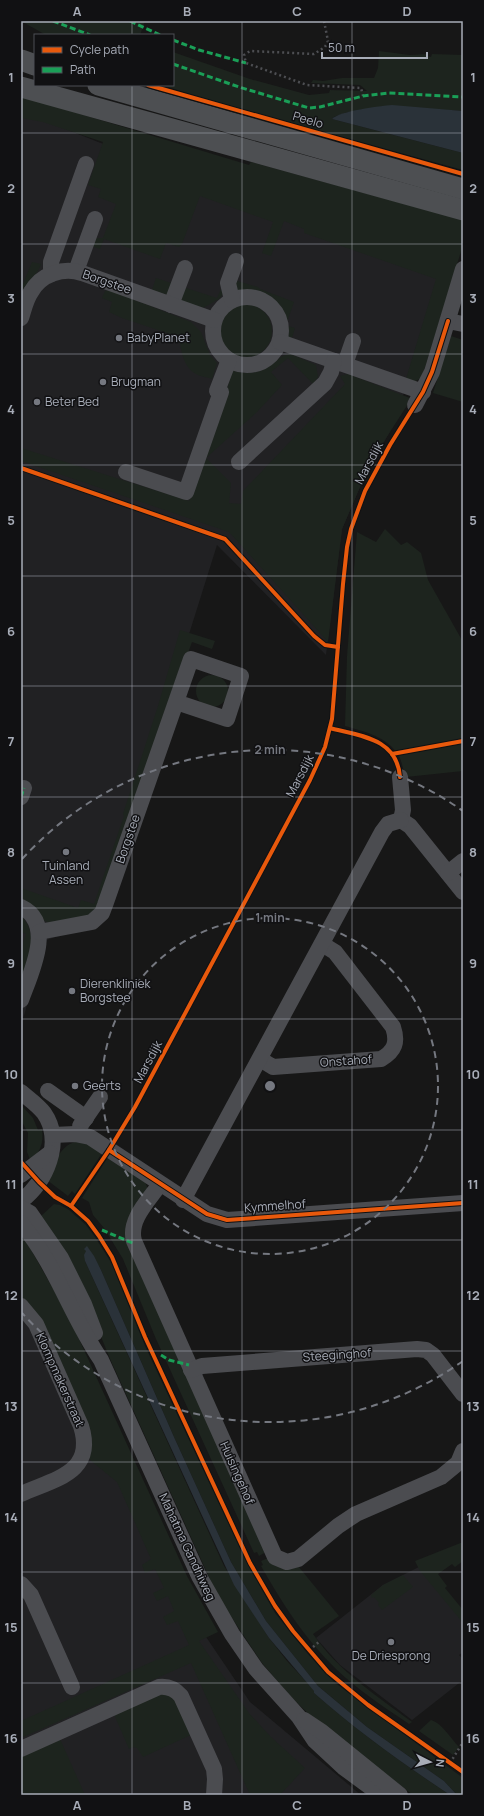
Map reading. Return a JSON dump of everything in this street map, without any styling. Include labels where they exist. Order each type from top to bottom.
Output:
[{"type":"main road","points":[[21,60],[34,64]]},
{"type":"main road","name":"Peelo","points":[[102,86],[463,189]]},
{"type":"main road","points":[[21,87],[463,210]]},
{"type":"street","points":[[21,317],[30,292],[51,274],[51,262],[86,164]]},
{"type":"street","points":[[76,271],[95,218]]},
{"type":"street","points":[[232,300],[228,283],[236,261]]},
{"type":"street","points":[[172,305],[185,268]]},
{"type":"street","points":[[280,342],[339,363],[419,398],[455,322],[463,268]]},
{"type":"street","name":"Borgstee","points":[[51,274],[65,271],[76,271],[214,320]]},
{"type":"street","points":[[243,297],[255,297],[274,309],[280,319],[282,331],[280,342],[274,353],[264,361],[253,365],[240,365],[228,360],[216,347],[213,338],[214,320],[221,308],[232,300],[243,297]]},
{"type":"street","points":[[240,462],[325,383],[353,341]]},
{"type":"street","points":[[126,472],[186,492],[221,392],[217,391],[228,360]]},
{"type":"street","name":"Borgstee","points":[[39,932],[92,922],[102,913],[176,702]]},
{"type":"street","points":[[400,777],[403,810],[401,820]]},
{"type":"street","points":[[401,820],[410,826],[463,892]]},
{"type":"street","points":[[183,1200],[382,832],[388,824],[401,820]]},
{"type":"street","points":[[448,873],[463,861]]},
{"type":"street","points":[[21,907],[36,923],[39,932],[39,943],[36,957],[21,1000]]},
{"type":"street","name":"Onstahof","points":[[260,1060],[273,1067],[381,1059],[389,1054],[395,1046],[396,1037],[393,1027],[335,952],[322,944]]},
{"type":"street","points":[[48,1091],[86,1118]]},
{"type":"street","points":[[21,1092],[44,1112],[53,1135],[53,1144],[45,1173],[31,1192],[21,1201]]},
{"type":"street","points":[[75,1134],[100,1098]]},
{"type":"street","name":"Kymmelhof","points":[[53,1135],[75,1134],[90,1137],[183,1200],[207,1214],[227,1220],[463,1203]]},
{"type":"street","points":[[21,1175],[50,1153]]},
{"type":"street","name":"Huisingehof","points":[[160,1184],[135,1221],[132,1234],[275,1557],[283,1561],[293,1562],[338,1526],[356,1514],[441,1477],[458,1463],[463,1451]]},
{"type":"street","name":"Mahatma Gandhiweg","points":[[21,1208],[30,1212],[61,1258],[84,1304],[95,1335],[101,1360]]},
{"type":"street","name":"Mahatma Gandhiweg","points":[[21,1223],[43,1252],[88,1340],[101,1360],[206,1591],[245,1655],[276,1693],[299,1717],[315,1741],[361,1789],[400,1795]]},
{"type":"street","name":"Klompmakerstraat","points":[[21,1306],[36,1324],[85,1438],[85,1450],[80,1461],[72,1471],[24,1488]]},
{"type":"street","name":"Steeginghof","points":[[191,1370],[202,1366],[417,1349],[426,1350],[433,1355],[463,1394]]},
{"type":"street","points":[[21,1584],[31,1595],[72,1687]]},
{"type":"street","points":[[21,1749],[159,1687],[168,1687],[181,1696],[214,1769],[214,1795]]},
{"type":"street","name":"Mahatma Gandhiweg","points":[[299,1717],[322,1732],[380,1791]]},
{"type":"path","points":[[324,21],[328,41],[325,47],[314,54],[250,51],[244,55],[246,63],[308,85],[361,88],[363,96]]},
{"type":"path","points":[[313,1647],[320,1641]]},
{"type":"path","points":[[307,1648],[311,1653]]},
{"type":"path","points":[[450,1763],[463,1742]]},
{"type":"path","points":[[444,1759],[457,1768]]},
{"type":"shaded area","points":[[21,21],[145,21],[140,34],[44,34]]},
{"type":"shaded area","points":[[379,51],[410,55],[427,54],[427,56],[431,57],[432,54],[463,55],[463,111],[385,106],[348,112],[332,119],[463,153],[463,170],[214,102],[165,86],[174,86],[174,52],[250,79],[309,95],[329,93],[330,90],[367,91],[360,85],[311,83],[313,80],[323,81],[342,78],[374,78],[378,68]]},
{"type":"shaded area","points":[[21,96],[249,165],[251,162],[463,220],[463,245],[421,378],[412,383],[406,379],[436,279],[304,233],[304,229],[284,221],[271,256],[262,253],[273,222],[200,196],[182,244],[179,247],[166,243],[160,259],[104,239],[100,249],[91,246],[94,238],[103,238],[116,204],[98,197],[101,189],[88,185],[103,142],[43,122],[21,118]]},
{"type":"shaded area","points":[[392,105],[463,111],[463,153],[332,119],[336,116],[351,111]]},
{"type":"shaded area","points":[[21,111],[98,142],[443,261],[406,381],[399,416],[366,473],[342,529],[326,655],[217,545],[99,921],[47,940],[21,1025]]},
{"type":"shaded area","points":[[32,262],[41,264],[40,268],[21,292],[21,283],[23,284]]},
{"type":"shaded area","points":[[156,278],[174,284],[168,295],[152,290]]},
{"type":"shaded area","points":[[234,280],[258,287],[294,302],[287,322],[288,326],[295,328],[292,338],[289,337],[279,307],[275,301],[262,293],[238,290]]},
{"type":"shaded area","points":[[183,287],[217,298],[221,289],[223,294],[219,299],[203,308],[178,301]]},
{"type":"shaded area","points":[[109,290],[191,322],[201,332],[210,355],[217,363],[212,379],[198,375],[188,367],[183,358],[179,337],[122,318],[109,312],[112,302],[102,298],[105,291]]},
{"type":"shaded area","points":[[245,304],[255,306],[264,312],[270,321],[272,331],[270,341],[264,350],[255,356],[245,358],[235,356],[226,350],[220,341],[218,331],[220,321],[226,312],[235,306]]},
{"type":"shaded area","points":[[451,336],[463,340],[463,402],[433,393]]},
{"type":"shaded area","points":[[291,354],[316,365],[318,377],[313,384],[288,358],[271,372],[282,385],[257,412],[206,458],[231,483],[229,503],[241,504],[243,491],[345,384],[340,376],[348,374],[410,398],[410,401],[366,473],[342,529],[328,642],[229,532],[21,461],[21,448],[189,501],[233,371],[248,373],[263,370],[282,356]]},
{"type":"shaded area","points":[[385,529],[401,545],[407,542],[421,553],[428,580],[463,642],[463,771],[406,777],[399,756],[394,749],[382,739],[345,726],[347,656],[357,532],[376,542]]},
{"type":"shaded area","points":[[180,630],[215,641],[212,649],[192,642],[188,653],[185,653],[96,909],[87,917],[51,924],[41,919],[21,900],[21,888],[78,908],[81,900],[94,904],[124,816],[123,814],[158,706]]},
{"type":"shaded area","points":[[212,675],[221,678],[225,682],[228,691],[225,700],[221,704],[212,707],[203,704],[199,700],[196,691],[199,682],[203,678]]},
{"type":"shaded area","points":[[21,916],[27,923],[30,931],[31,947],[21,981],[21,948],[26,934],[21,932]]},
{"type":"shaded area","points":[[21,1105],[33,1118],[38,1130],[42,1129],[41,1147],[31,1162],[27,1152],[28,1133],[21,1120]]},
{"type":"shaded area","points":[[75,1142],[85,1142],[102,1153],[75,1194],[72,1191],[68,1196],[47,1180],[61,1152],[69,1144]]},
{"type":"shaded area","points":[[108,1157],[145,1182],[148,1189],[130,1219],[266,1552],[259,1556],[257,1552],[254,1553],[156,1339],[123,1259],[104,1228],[93,1215],[89,1202],[82,1198]]},
{"type":"shaded area","points":[[54,1204],[60,1205],[69,1210],[86,1225],[112,1264],[145,1346],[246,1561],[275,1613],[307,1653],[334,1682],[463,1778],[463,1795],[457,1795],[444,1781],[367,1727],[318,1686],[266,1621],[231,1562],[174,1437],[101,1270],[88,1248],[86,1251],[85,1261],[224,1566],[269,1638],[287,1661],[315,1691],[314,1693],[380,1746],[450,1795],[413,1795],[315,1720],[290,1696],[262,1663],[226,1609],[214,1588],[99,1332],[41,1216]]},
{"type":"shaded area","points":[[21,1232],[69,1317],[187,1576],[218,1632],[199,1641],[249,1713],[271,1737],[305,1768],[280,1795],[250,1795],[191,1663],[21,1738],[21,1721],[189,1645],[178,1621],[167,1625],[163,1617],[174,1611],[168,1596],[157,1601],[153,1593],[164,1588],[155,1569],[145,1573],[142,1565],[151,1559],[117,1482],[91,1461],[89,1457],[91,1450],[90,1428],[44,1328],[26,1301],[21,1297]]},
{"type":"shaded area","points":[[87,1246],[101,1270],[174,1437],[231,1562],[266,1621],[318,1686],[367,1727],[444,1781],[457,1795],[450,1795],[415,1771],[363,1734],[330,1707],[314,1693],[314,1691],[269,1638],[234,1585],[85,1261],[84,1255],[86,1251],[84,1249]]},
{"type":"shaded area","points":[[31,1290],[198,1625],[250,1702],[361,1795],[21,1795],[21,1298]]},
{"type":"shaded area","points":[[463,1542],[463,1561],[455,1567],[452,1564],[438,1574],[447,1586],[445,1588],[463,1610],[463,1623],[420,1571],[415,1561]]},
{"type":"shaded area","points":[[268,1558],[298,1566],[339,1616],[313,1634],[334,1660],[359,1682],[412,1722],[409,1724],[344,1677],[314,1645],[286,1607],[261,1566],[263,1565],[261,1561]]},
{"type":"shaded area","name":"De Driesprong","points":[[419,1567],[463,1621],[463,1652],[459,1655],[463,1659],[463,1680],[412,1720],[340,1665],[316,1638],[383,1585]]},
{"type":"shaded area","points":[[403,1575],[413,1587],[382,1610],[378,1605],[379,1603],[374,1597],[372,1598],[371,1595],[383,1585]]},
{"type":"shaded area","points":[[159,1693],[174,1697],[193,1734],[143,1757],[137,1748],[134,1747],[129,1749],[113,1712]]},
{"type":"shaded area","points":[[431,1720],[439,1724],[459,1747],[453,1755],[419,1731]]},
{"type":"shaded area","points":[[60,1739],[85,1795],[21,1795],[21,1757]]},
{"type":"marked path","points":[[53,21],[87,34]]},
{"type":"marked path","points":[[130,21],[158,34]]},
{"type":"marked path","points":[[174,40],[199,50],[246,63]]},
{"type":"marked path","points":[[174,64],[239,87],[309,108],[320,107],[363,96],[389,93],[463,97]]},
{"type":"marked path","points":[[21,797],[24,788]]},
{"type":"marked path","points":[[102,1230],[135,1244]]},
{"type":"marked path","points":[[161,1355],[169,1360],[189,1365]]},
{"type":"cycle path","points":[[152,86],[463,174]]},
{"type":"cycle path","name":"Marsdijk","points":[[71,1206],[109,1150],[135,1107],[310,780],[325,747],[332,719],[343,584],[347,547],[351,529],[365,491],[390,445],[423,392],[432,372],[448,321]]},
{"type":"cycle path","points":[[21,468],[225,539],[314,636],[325,645],[338,647]]},
{"type":"cycle path","points":[[330,728],[365,737],[384,746],[392,754],[397,764],[400,777]]},
{"type":"cycle path","points":[[392,754],[463,741]]},
{"type":"cycle path","points":[[109,1150],[207,1214],[227,1220],[463,1203]]},
{"type":"cycle path","points":[[21,1162],[55,1197],[71,1206],[88,1221],[112,1257],[145,1337],[250,1563],[275,1606],[293,1631],[328,1672],[368,1705],[463,1772]]},
{"type":"place","name":"BabyPlanet","points":[[119,338]]},
{"type":"place","name":"Brugman","points":[[103,382]]},
{"type":"place","name":"Beter Bed","points":[[37,402]]},
{"type":"place","name":"Tuinland Assen","points":[[66,852]]},
{"type":"place","name":"Dierenkliniek Borgstee","points":[[72,991]]},
{"type":"place","name":"Geerts","points":[[75,1086]]},
{"type":"place","name":"De Driesprong","points":[[391,1642]]}]
